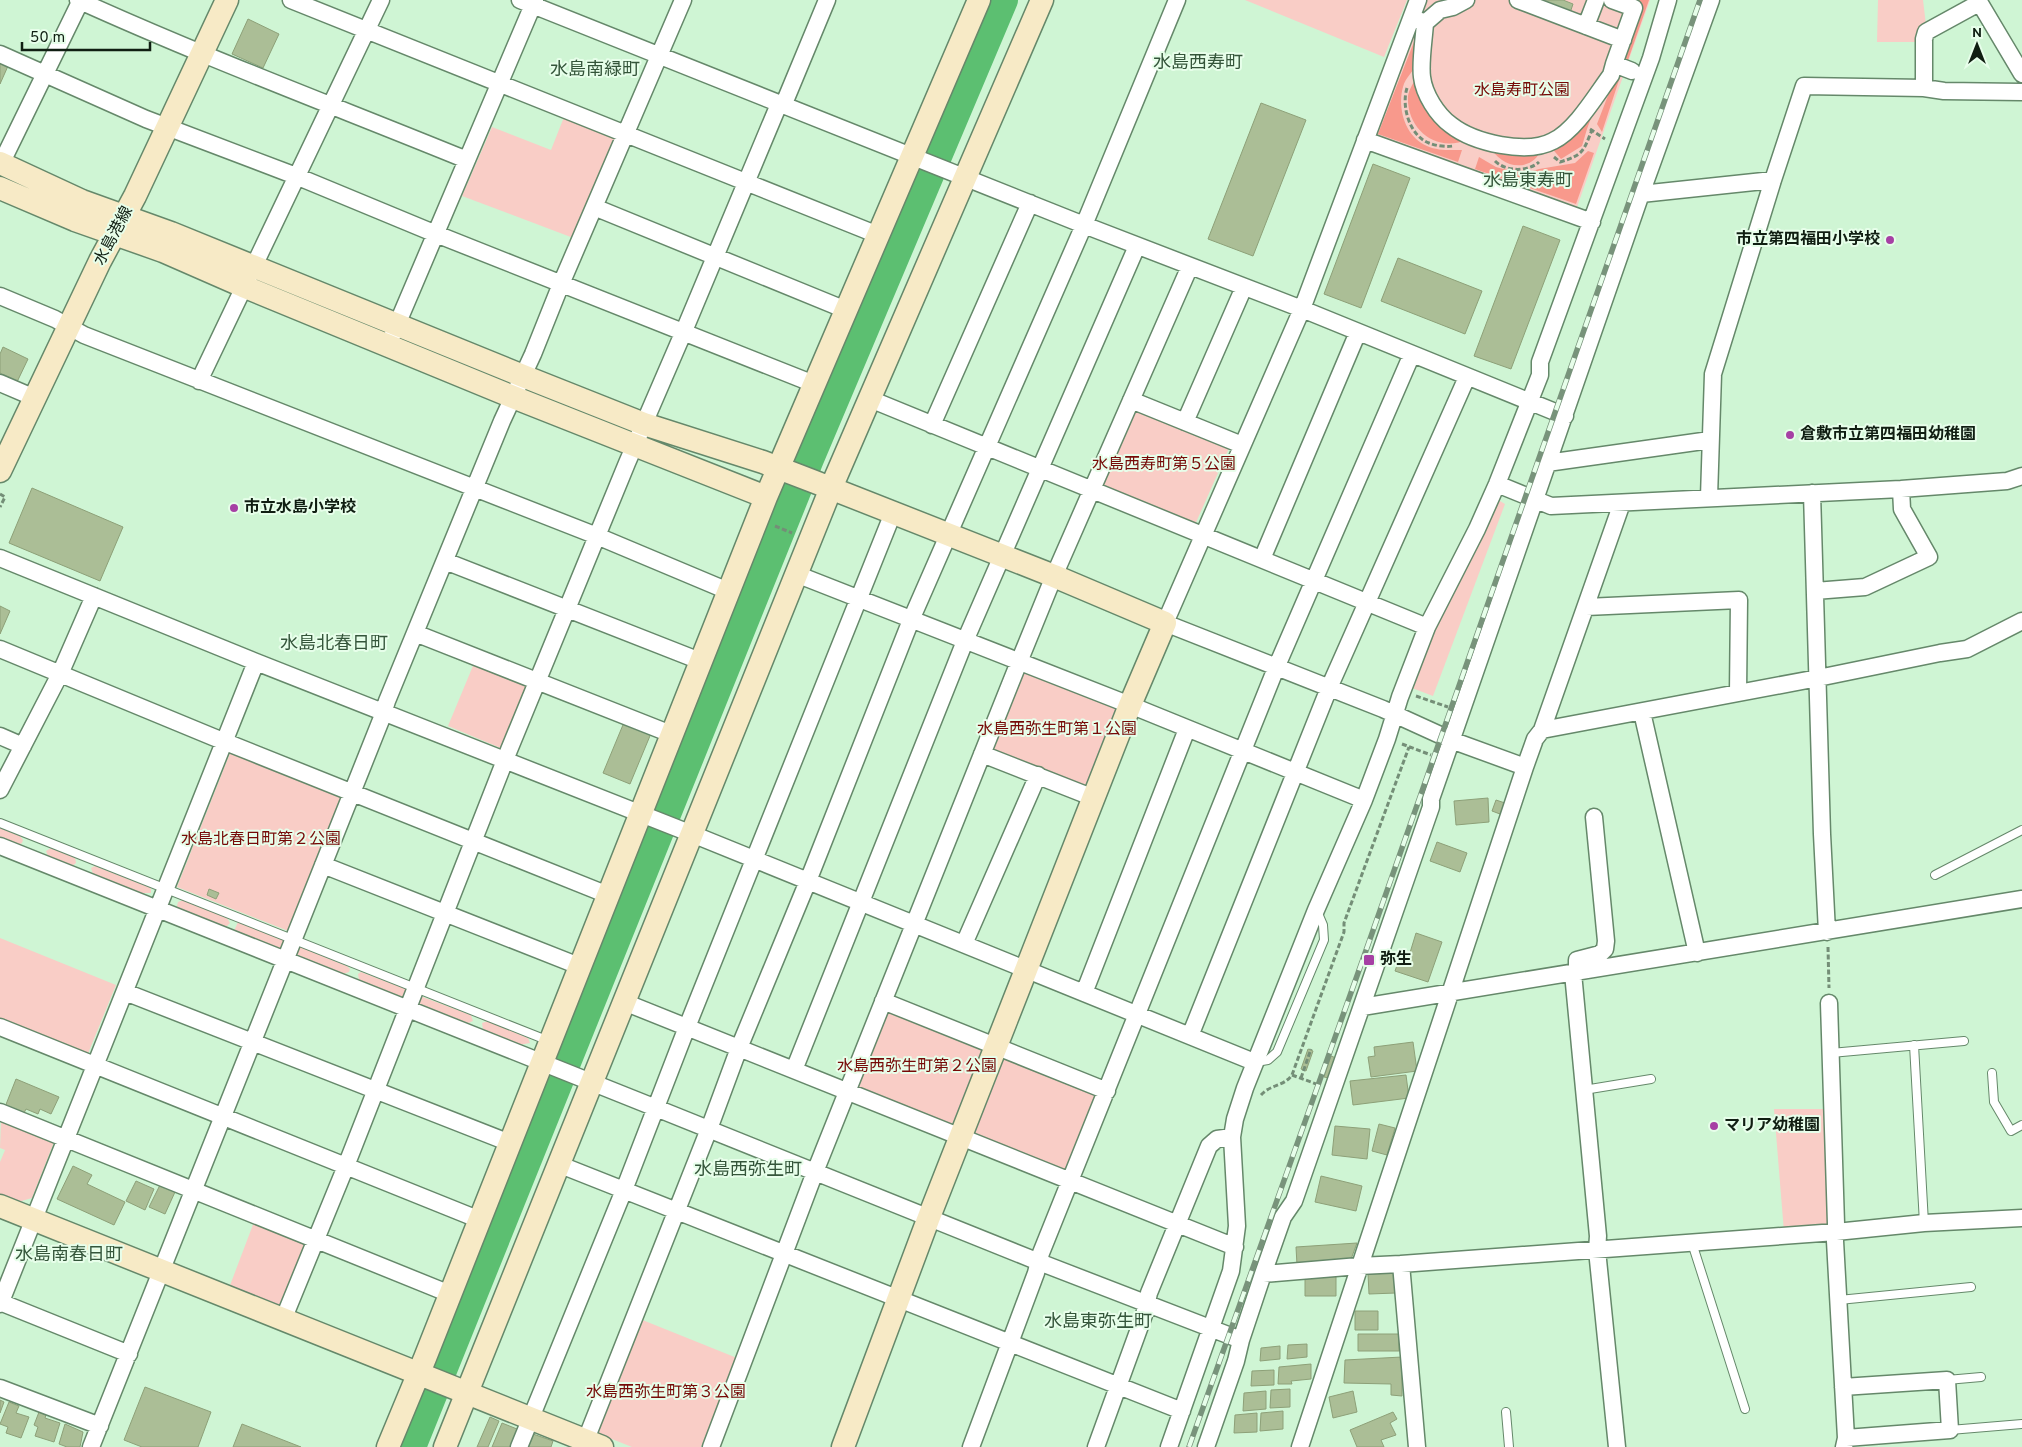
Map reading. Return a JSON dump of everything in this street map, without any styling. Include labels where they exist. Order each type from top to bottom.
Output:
[{"type":"street","points":[[467,160],[201,53],[80,0],[1,164],[82,201],[163,251],[248,276],[393,335],[523,376],[644,424],[823,485],[1054,576],[1276,668],[1395,714],[1451,740],[1525,767]]},
{"type":"street","name":"水島港線","points":[[0,469],[227,0]]},
{"type":"street","points":[[291,0],[878,236]]},
{"type":"street","points":[[199,381],[381,0]]},
{"type":"street","points":[[91,1447],[474,488],[683,0]]},
{"type":"street","points":[[283,1320],[346,1166],[473,840],[597,536],[746,183],[827,0]]},
{"type":"street","points":[[388,1447],[442,1383],[558,1164],[585,1079],[624,1002],[684,831],[796,574],[823,485],[870,399],[961,175],[1042,0]]},
{"type":"street","points":[[0,1206],[531,1418],[590,1445],[739,1048],[808,881],[911,620],[1084,225],[1177,0]]},
{"type":"street","points":[[1418,0],[1422,76],[1426,90],[1436,110],[1450,125],[1477,139],[1508,146],[1533,148],[1553,141],[1567,132],[1611,75],[1634,8],[1612,0]]},
{"type":"street","points":[[843,1447],[929,1217],[1130,705],[1302,309],[1365,140],[1418,20],[1466,0]]},
{"type":"street","points":[[1518,0],[1623,40]]},
{"type":"street","points":[[1586,26],[1596,0]]},
{"type":"street","points":[[1170,1447],[1231,1270],[1237,1226],[1232,1137],[1235,1119],[1254,1062],[1316,910],[1364,800],[1427,627],[1477,529],[1540,375],[1540,362],[1651,58],[1668,0]]},
{"type":"street","points":[[1206,1447],[1236,1361],[1263,1274],[1283,1218],[1294,1201],[1431,807],[1431,799],[1534,500],[1710,0]]},
{"type":"street","points":[[446,1447],[442,1383],[450,1294],[510,1143],[550,1057],[579,966],[608,895],[648,817],[671,734],[766,497],[786,471],[814,384],[878,236],[918,158],[976,1]]},
{"type":"street","points":[[1924,88],[1924,39],[1926,32],[1978,1],[2022,74]]},
{"type":"street","points":[[393,335],[499,84],[529,2],[781,105],[1302,309],[1565,416]]},
{"type":"street","points":[[0,54],[166,127],[296,176],[436,234],[814,384]]},
{"type":"street","points":[[1614,64],[1632,71]]},
{"type":"street","points":[[1709,497],[1713,374],[1772,180],[1804,86],[2022,92]]},
{"type":"street","points":[[1365,140],[1592,222]]},
{"type":"street","points":[[1641,194],[1772,180]]},
{"type":"street","points":[[0,188],[75,220],[119,225]]},
{"type":"street","points":[[932,425],[1030,203]]},
{"type":"street","points":[[594,207],[846,310]]},
{"type":"street","points":[[794,1070],[965,641],[1137,246]]},
{"type":"street","points":[[710,1447],[815,1172],[1019,662],[1054,576],[1190,266]]},
{"type":"street","points":[[1185,422],[1244,287]]},
{"type":"street","points":[[0,296],[56,319],[84,335],[597,536],[728,591]]},
{"type":"street","points":[[1262,559],[1358,332]]},
{"type":"street","points":[[393,335],[513,397],[766,497]]},
{"type":"street","points":[[973,1446],[1041,1253],[1243,750],[1276,668],[1412,354]]},
{"type":"street","points":[[1190,1036],[1329,688],[1467,377]]},
{"type":"street","points":[[0,383],[35,398]]},
{"type":"street","points":[[870,399],[1427,627]]},
{"type":"street","points":[[1131,400],[1242,445]]},
{"type":"street","points":[[1547,463],[1710,440]]},
{"type":"street","points":[[676,461],[750,471],[786,471]]},
{"type":"street","points":[[1497,484],[1551,506],[1901,489],[2007,481],[2022,476]]},
{"type":"street","points":[[1815,590],[1865,587],[1929,557],[1902,509],[1901,489]]},
{"type":"street","points":[[1812,493],[1827,932]]},
{"type":"street","points":[[1300,1447],[1359,1266],[1452,993],[1525,767],[1535,739],[1542,730],[1622,503]]},
{"type":"street","points":[[519,1447],[624,1190],[687,1027],[893,513]]},
{"type":"street","points":[[0,558],[256,662],[755,859],[1254,1062]]},
{"type":"street","points":[[445,561],[700,661]]},
{"type":"street","points":[[796,574],[1130,705],[1364,800]]},
{"type":"street","points":[[0,790],[60,674],[94,596]]},
{"type":"street","points":[[1586,608],[1739,600],[1738,694]]},
{"type":"street","points":[[1542,730],[1738,694],[1940,653],[1967,650],[2022,621]]},
{"type":"street","points":[[415,633],[671,734]]},
{"type":"street","points":[[0,648],[60,674],[608,895]]},
{"type":"street","points":[[129,1354],[0,1303],[126,992],[159,909],[164,889],[256,662]]},
{"type":"street","points":[[1642,712],[1697,953]]},
{"type":"street","points":[[1084,993],[1187,729]]},
{"type":"street","points":[[0,736],[23,746]]},
{"type":"street","points":[[982,754],[1094,798]]},
{"type":"street","points":[[964,944],[1038,775]]},
{"type":"street","points":[[1594,817],[1606,941],[1605,949],[1600,954],[1577,960],[1575,973],[1598,1236],[1597,1250],[1617,1447]]},
{"type":"street","points":[[0,846],[407,1008],[550,1057],[585,1079],[1039,1262],[1241,1340]]},
{"type":"street","points":[[323,865],[579,966]]},
{"type":"street","points":[[1362,1007],[2022,899]]},
{"type":"street","points":[[126,992],[510,1143]]},
{"type":"street","points":[[884,1001],[1106,1091]]},
{"type":"street","points":[[624,1002],[1235,1247]]},
{"type":"street","points":[[1830,1003],[1836,1232],[1845,1442],[1950,1430],[1947,1380],[1843,1387]]},
{"type":"street","points":[[0,1027],[480,1220]]},
{"type":"street","points":[[0,1112],[450,1294]]},
{"type":"street","points":[[1096,1447],[1146,1304],[1148,1293],[1209,1146],[1217,1139],[1232,1137]]},
{"type":"street","points":[[558,1164],[1182,1411]]},
{"type":"street","points":[[1263,1274],[1836,1232],[1924,1223],[2022,1218]]},
{"type":"street","points":[[1401,1264],[1417,1447]]},
{"type":"street","points":[[0,1388],[100,1426]]},
{"type":"lane","points":[[0,823],[415,988],[550,1057]]},
{"type":"lane","points":[[1935,874],[2022,830]]},
{"type":"lane","points":[[1831,1052],[1964,1041]]},
{"type":"lane","points":[[1914,1045],[1924,1223]]},
{"type":"lane","points":[[1992,1072],[1994,1102],[2011,1131],[2022,1125]]},
{"type":"lane","points":[[1584,1090],[1651,1079]]},
{"type":"lane","points":[[1692,1243],[1746,1409]]},
{"type":"lane","points":[[1839,1300],[1971,1287]]},
{"type":"lane","points":[[1947,1380],[1981,1377]]},
{"type":"lane","points":[[1506,1412],[1509,1447]]},
{"type":"lane","points":[[1950,1430],[2022,1424]]},
{"type":"path","points":[[1592,129],[1608,141]]},
{"type":"path","points":[[0,494],[5,497],[0,507]]},
{"type":"path","points":[[778,527],[792,533]]},
{"type":"path","points":[[1411,694],[1455,710]]},
{"type":"path","points":[[1397,742],[1439,758]]},
{"type":"path","points":[[1259,1100],[1262,1093],[1286,1083],[1292,1074],[1344,932],[1344,923],[1408,746]]},
{"type":"path","points":[[1827,932],[1830,1003]]},
{"type":"path","points":[[1301,1078],[1311,1049]]},
{"type":"path","points":[[1292,1074],[1323,1087]]},
{"type":"green space","points":[[1245,0],[1407,0],[1384,57]]},
{"type":"green space","name":"水島寿町公園","points":[[1426,0],[1650,0],[1577,207],[1375,136]]},
{"type":"green space","points":[[1878,0],[1923,0],[1926,25],[1917,42],[1877,42]]},
{"type":"green space","points":[[564,117],[617,139],[576,239],[462,196],[492,127],[551,150]]},
{"type":"green space","name":"水島西寿町第５公園","points":[[1136,406],[1230,446],[1194,527],[1100,487]]},
{"type":"green space","points":[[1500,501],[1505,504],[1433,696],[1412,688],[1432,633],[1496,503]]},
{"type":"green space","points":[[475,661],[531,683],[503,749],[448,726]]},
{"type":"green space","name":"水島西弥生町第１公園","points":[[1024,669],[1115,707],[1118,711],[1087,789],[990,750]]},
{"type":"green space","name":"水島北春日町第２公園","points":[[232,748],[346,794],[291,932],[177,887]]},
{"type":"green space","points":[[0,828],[20,836],[23,840],[22,843],[18,845],[0,837]]},
{"type":"green space","points":[[51,848],[75,857],[76,863],[72,866],[48,856],[46,851]]},
{"type":"green space","points":[[95,866],[149,887],[151,893],[138,893],[93,874],[91,868]]},
{"type":"green space","points":[[183,900],[227,918],[230,923],[227,926],[223,926],[178,909],[178,902]]},
{"type":"green space","points":[[238,922],[283,940],[284,948],[281,949],[234,931]]},
{"type":"green space","points":[[0,938],[116,985],[87,1056],[0,1020]]},
{"type":"green space","points":[[300,947],[347,966],[350,969],[349,972],[343,974],[298,955],[296,952]]},
{"type":"green space","points":[[361,972],[406,989],[405,998],[359,980],[358,974]]},
{"type":"green space","points":[[420,996],[471,1015],[473,1021],[468,1023],[418,1004]]},
{"type":"green space","name":"水島西弥生町第２公園","points":[[888,1008],[984,1048],[951,1127],[857,1087]]},
{"type":"green space","points":[[488,1021],[528,1038],[530,1043],[519,1045],[483,1029],[482,1023]]},
{"type":"green space","points":[[1004,1056],[1098,1095],[1065,1173],[973,1136]]},
{"type":"green space","points":[[1774,1109],[1828,1109],[1832,1222],[1826,1228],[1784,1232]]},
{"type":"green space","points":[[1,1120],[54,1142],[32,1198],[18,1202],[0,1195],[0,1162],[5,1150],[0,1148]]},
{"type":"green space","points":[[254,1222],[309,1244],[283,1309],[229,1288]]},
{"type":"green space","name":"水島西弥生町第３公園","points":[[640,1319],[737,1358],[701,1447],[632,1447],[594,1432]]},
{"type":"shaded area","points":[[1638,0],[1649,0],[1626,66],[1618,63]]},
{"type":"shaded area","points":[[1419,29],[1418,60],[1404,83],[1401,95],[1404,121],[1419,142],[1431,148],[1462,150],[1458,162],[1378,134]]},
{"type":"shaded area","points":[[1622,71],[1602,132],[1597,124],[1612,85]]},
{"type":"shaded area","points":[[1418,75],[1468,139],[1456,143],[1435,141],[1418,128],[1412,119],[1408,96]]},
{"type":"shaded area","points":[[1600,94],[1582,146],[1561,159],[1550,146]]},
{"type":"shaded area","points":[[1488,145],[1541,148],[1535,159],[1525,165],[1513,165],[1502,160]]},
{"type":"shaded area","points":[[1588,151],[1594,153],[1576,204],[1475,169],[1479,157],[1496,167],[1526,173],[1575,163]]},
{"type":"building","points":[[1532,0],[1563,0],[1573,4],[1569,16]]},
{"type":"building","points":[[248,19],[279,34],[263,68],[232,54]]},
{"type":"building","points":[[0,63],[8,66],[0,84]]},
{"type":"building","points":[[1261,103],[1306,120],[1253,256],[1208,239]]},
{"type":"building","points":[[1373,164],[1410,178],[1361,308],[1324,294]]},
{"type":"building","points":[[1523,226],[1560,240],[1511,369],[1474,356]]},
{"type":"building","points":[[1398,258],[1482,291],[1465,334],[1381,301]]},
{"type":"building","points":[[3,347],[28,359],[17,382],[0,373],[0,354]]},
{"type":"building","points":[[32,488],[123,527],[100,581],[9,543]]},
{"type":"building","points":[[0,606],[10,611],[0,634]]},
{"type":"building","points":[[625,720],[652,731],[630,784],[603,773]]},
{"type":"building","points":[[1488,798],[1489,822],[1456,825],[1454,801]]},
{"type":"building","points":[[1496,800],[1505,803],[1500,814],[1492,811]]},
{"type":"building","points":[[1437,842],[1467,853],[1460,872],[1430,861]]},
{"type":"building","points":[[209,889],[219,893],[216,899],[207,895]]},
{"type":"building","points":[[1416,933],[1442,942],[1428,982],[1395,971],[1401,954],[1409,956]]},
{"type":"building","points":[[1413,1042],[1417,1071],[1371,1077],[1368,1057],[1375,1056],[1374,1047]]},
{"type":"building","points":[[1308,1049],[1313,1051],[1306,1071],[1301,1069]]},
{"type":"building","points":[[1331,1056],[1336,1058],[1329,1078],[1324,1077]]},
{"type":"building","points":[[1406,1075],[1409,1098],[1353,1105],[1350,1081]]},
{"type":"building","points":[[16,1079],[59,1097],[51,1114],[40,1109],[38,1114],[26,1109],[23,1115],[5,1107]]},
{"type":"building","points":[[1379,1124],[1395,1128],[1387,1155],[1372,1151]]},
{"type":"building","points":[[1335,1126],[1370,1129],[1367,1159],[1332,1155]]},
{"type":"building","points":[[73,1166],[92,1175],[87,1184],[125,1202],[114,1225],[57,1199]]},
{"type":"building","points":[[1321,1176],[1362,1186],[1356,1211],[1315,1202]]},
{"type":"building","points":[[136,1181],[154,1189],[145,1210],[126,1201]]},
{"type":"building","points":[[160,1185],[175,1192],[165,1214],[149,1207]]},
{"type":"building","points":[[1357,1243],[1350,1262],[1297,1265],[1296,1247]]},
{"type":"building","points":[[1395,1273],[1396,1293],[1369,1294],[1368,1274]]},
{"type":"building","points":[[1305,1274],[1336,1275],[1336,1296],[1305,1296]]},
{"type":"building","points":[[1355,1311],[1378,1311],[1378,1330],[1355,1330]]},
{"type":"building","points":[[1358,1334],[1399,1334],[1399,1351],[1358,1351]]},
{"type":"building","points":[[1307,1344],[1307,1357],[1287,1359],[1288,1345]]},
{"type":"building","points":[[1280,1346],[1280,1359],[1260,1361],[1261,1348]]},
{"type":"building","points":[[1402,1357],[1402,1396],[1391,1395],[1391,1384],[1344,1383],[1345,1360]]},
{"type":"building","points":[[1311,1364],[1311,1379],[1291,1381],[1292,1384],[1278,1384],[1279,1367]]},
{"type":"building","points":[[1274,1370],[1274,1385],[1251,1386],[1252,1371]]},
{"type":"building","points":[[145,1387],[211,1412],[198,1447],[142,1447],[124,1440]]},
{"type":"building","points":[[1290,1389],[1290,1407],[1270,1408],[1271,1390]]},
{"type":"building","points":[[1266,1391],[1266,1409],[1243,1411],[1244,1393]]},
{"type":"building","points":[[1353,1391],[1357,1412],[1333,1418],[1329,1397]]},
{"type":"building","points":[[0,1400],[4,1402],[0,1413]]},
{"type":"building","points":[[9,1402],[19,1406],[16,1413],[29,1417],[21,1438],[6,1433],[8,1427],[0,1424]]},
{"type":"building","points":[[1283,1411],[1283,1429],[1260,1431],[1261,1413]]},
{"type":"building","points":[[39,1412],[46,1415],[45,1418],[60,1423],[54,1442],[35,1436],[38,1427],[34,1425]]},
{"type":"building","points":[[1393,1412],[1397,1419],[1390,1423],[1396,1435],[1381,1440],[1384,1447],[1357,1447],[1350,1430]]},
{"type":"building","points":[[1257,1413],[1257,1432],[1234,1433],[1235,1415]]},
{"type":"building","points":[[490,1417],[499,1421],[488,1447],[477,1447]]},
{"type":"building","points":[[502,1423],[522,1431],[515,1447],[492,1447]]},
{"type":"building","points":[[65,1424],[83,1432],[80,1447],[67,1447],[59,1444]]},
{"type":"building","points":[[242,1424],[301,1447],[233,1447]]},
{"type":"building","points":[[533,1434],[553,1441],[551,1447],[528,1447]]},
{"type":"waterway","points":[[411,1447],[809,459],[1003,0]]},
{"type":"waterway","points":[[812,476],[1015,0]]},
{"type":"waterway","points":[[448,1380],[808,486]]},
{"type":"waterway","points":[[420,1447],[444,1390]]},
{"type":"railway","points":[[1189,1447],[1363,959],[1700,0]]},
{"type":"place","name":"市立第四福田小学校","points":[[1890,240]]},
{"type":"place","name":"倉敷市立第四福田幼稚園","points":[[1790,435]]},
{"type":"place","name":"市立水島小学校","points":[[234,508]]},
{"type":"place","name":"弥生","points":[[1369,960]]},
{"type":"place","name":"マリア幼稚園","points":[[1714,1126]]},
{"type":"district","name":"水島西寿町","points":[[1198,63]]},
{"type":"district","name":"水島南緑町","points":[[595,70]]},
{"type":"district","name":"水島東寿町","points":[[1528,181]]},
{"type":"district","name":"水島北春日町","points":[[334,644]]},
{"type":"district","name":"水島西弥生町","points":[[748,1170]]},
{"type":"district","name":"水島南春日町","points":[[69,1255]]},
{"type":"district","name":"水島東弥生町","points":[[1098,1322]]}]
